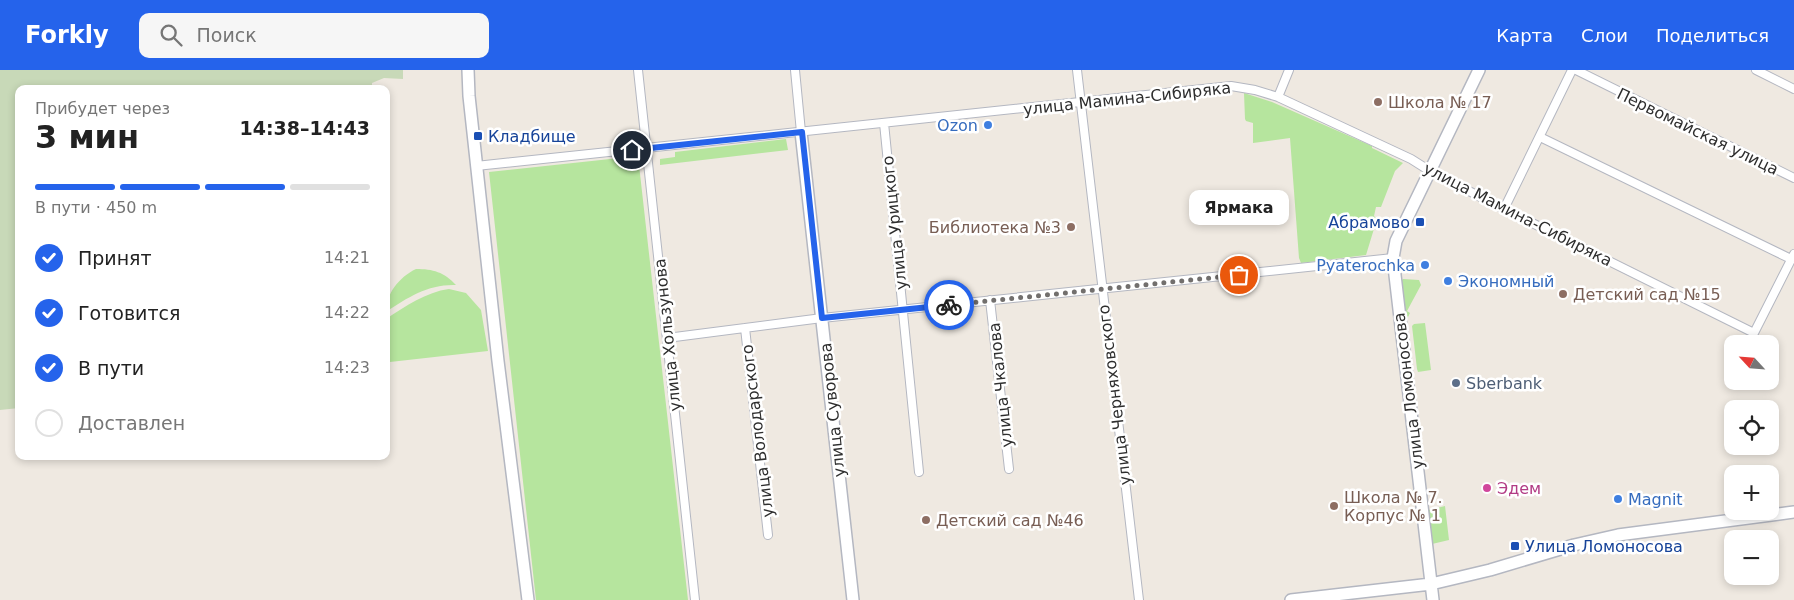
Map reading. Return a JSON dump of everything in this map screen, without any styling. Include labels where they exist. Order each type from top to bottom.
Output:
[{"type":"main road","points":[[468,70],[476,166],[498,361],[528,600]]},
{"type":"main road","name":"улица Ломоносова","points":[[1433,600],[1393,258],[1396,241],[1479,70]]},
{"type":"main road","name":"улица Суворова","points":[[802,132],[853,600]]},
{"type":"main road","points":[[1291,600],[1431,584],[1618,535],[1794,512]]},
{"type":"street","name":"улица Хользунова","points":[[638,70],[695,600]]},
{"type":"street","name":"улица Суворова","points":[[795,70],[802,132]]},
{"type":"street","name":"улица Черняховского","points":[[1077,70],[1139,600]]},
{"type":"street","points":[[1278,97],[1289,70]]},
{"type":"street","points":[[1504,209],[1574,70]]},
{"type":"street","name":"Первомайская улица","points":[[1574,70],[1794,178]]},
{"type":"street","points":[[1756,70],[1794,89]]},
{"type":"street","name":"улица Мамина-Сибиряка","points":[[476,166],[1231,86],[1255,90],[1278,97],[1411,158],[1430,171],[1504,209],[1754,333],[1793,257]]},
{"type":"street","name":"улица Урицкого","points":[[884,123],[919,472]]},
{"type":"street","points":[[1540,137],[1793,257]]},
{"type":"street","points":[[667,338],[822,318],[1393,258]]},
{"type":"street","name":"улица Чкалова","points":[[990,300],[1009,469]]},
{"type":"street","name":"улица Володарского","points":[[745,328],[768,535]]},
{"type":"green space","points":[[0,70],[403,70],[403,79],[384,78],[372,83],[372,85],[15,85],[15,408],[0,410]]},
{"type":"green space","points":[[1244,93],[1272,102],[1372,146],[1372,148],[1403,163],[1395,171],[1381,207],[1376,207],[1374,216],[1377,219],[1366,255],[1301,263],[1299,258],[1290,138],[1253,143],[1253,123],[1245,119]]},
{"type":"green space","points":[[786,139],[788,150],[660,165],[660,159],[675,157],[675,152]]},
{"type":"green space","points":[[638,156],[688,600],[536,600],[489,172]]},
{"type":"green space","points":[[416,269],[438,272],[456,285],[446,285],[419,292],[390,309],[391,293],[399,281]]},
{"type":"green space","points":[[1403,279],[1419,280],[1421,285],[1407,311],[1410,313],[1407,319],[1401,281]]},
{"type":"green space","points":[[449,289],[466,293],[481,310],[488,351],[390,362],[390,317],[424,296]]},
{"type":"green space","points":[[1425,323],[1431,370],[1418,372],[1412,326]]},
{"type":"green space","points":[[1445,506],[1449,540],[1432,544],[1427,512]]},
{"type":"way so far","points":[[949,305],[1239,275]]},
{"type":"place","name":"Школа № 17","points":[[1378,102]]},
{"type":"place","name":"Ozon","points":[[988,125]]},
{"type":"place","name":"Кладбище","points":[[478,136]]},
{"type":"place","name":"Абрамово","points":[[1420,222]]},
{"type":"place","name":"Библиотека №3","points":[[1071,227]]},
{"type":"place","name":"Pyaterochka","points":[[1425,265]]},
{"type":"place","name":"Ярмака","points":[[1239,275]]},
{"type":"place","name":"Экономный","points":[[1448,281]]},
{"type":"place","name":"Детский сад №15","points":[[1563,294]]},
{"type":"place","name":"Sberbank","points":[[1456,383]]},
{"type":"place","name":"Эдем","points":[[1487,488]]},
{"type":"place","name":"Magnit","points":[[1618,499]]},
{"type":"place","name":"Школа № 7. Корпус № 1","points":[[1334,506]]},
{"type":"place","name":"Детский сад №46","points":[[926,520]]},
{"type":"place","name":"Улица Ломоносова","points":[[1515,546]]},
{"type":"route","points":[[632,150],[802,132],[822,318],[949,305]]}]
